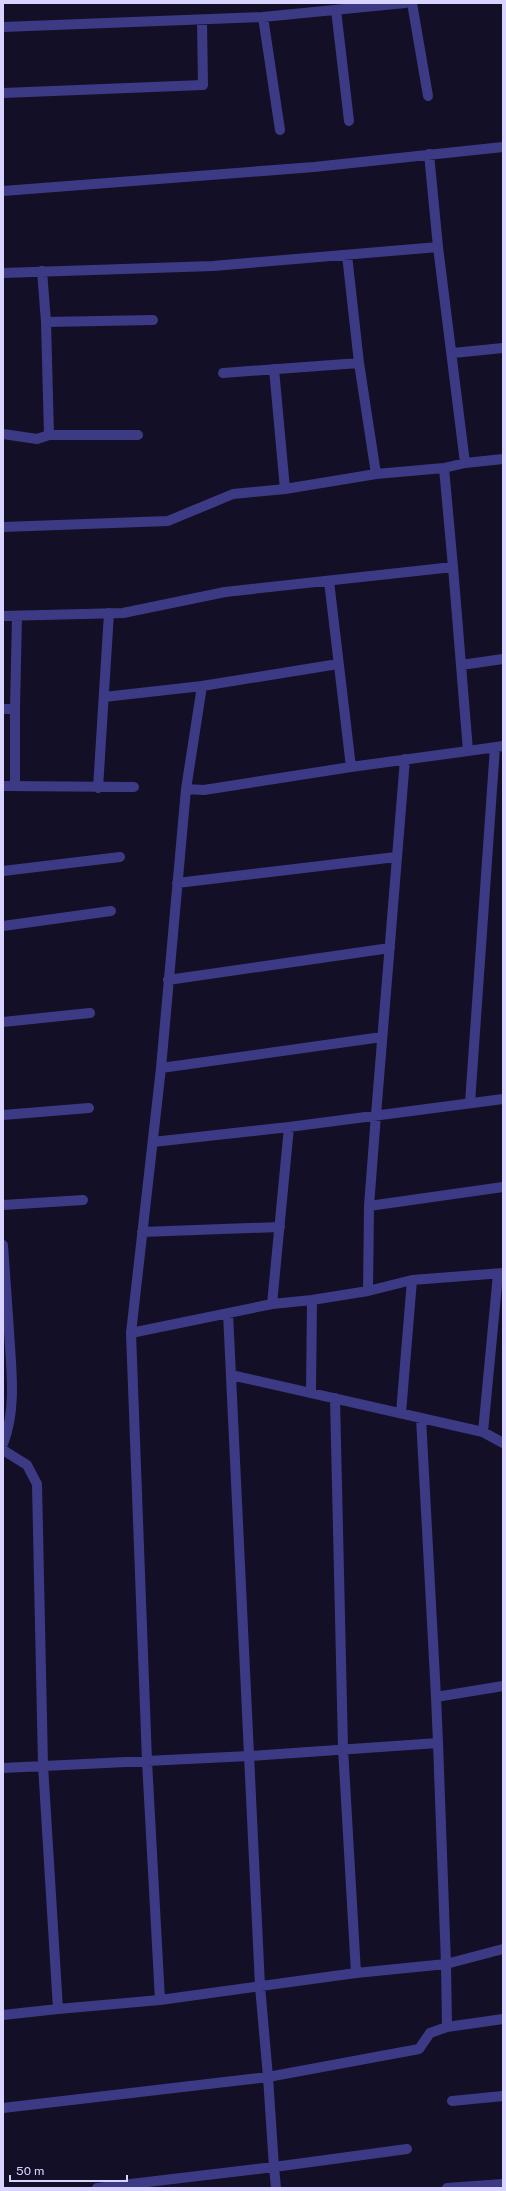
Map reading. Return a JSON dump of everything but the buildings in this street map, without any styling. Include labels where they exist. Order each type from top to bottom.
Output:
[{"type":"street","points":[[3,26],[202,21],[262,17],[405,3]]},
{"type":"street","points":[[412,3],[428,96]]},
{"type":"street","points":[[336,10],[349,121]]},
{"type":"street","points":[[262,17],[280,130]]},
{"type":"street","points":[[3,93],[203,85],[202,21]]},
{"type":"street","points":[[3,191],[314,167],[503,147]]},
{"type":"street","points":[[429,154],[438,247],[453,353],[465,463]]},
{"type":"street","points":[[3,272],[213,266],[438,247]]},
{"type":"street","points":[[347,255],[360,363],[376,474]]},
{"type":"street","points":[[42,271],[46,322],[49,435]]},
{"type":"street","points":[[46,322],[153,320]]},
{"type":"street","points":[[453,353],[503,348]]},
{"type":"street","points":[[223,373],[360,363]]},
{"type":"street","points":[[274,369],[285,489]]},
{"type":"street","points":[[3,434],[38,439],[49,435],[138,435]]},
{"type":"street","points":[[3,527],[168,521],[233,494],[285,489],[376,474],[444,468],[465,463],[503,459]]},
{"type":"street","points":[[444,468],[468,750]]},
{"type":"street","points":[[3,616],[122,613],[225,592],[453,567]]},
{"type":"street","points":[[329,581],[338,664],[352,767]]},
{"type":"street","points":[[98,788],[109,613]]},
{"type":"street","points":[[15,786],[17,616]]},
{"type":"street","points":[[461,665],[503,659]]},
{"type":"street","points":[[104,697],[202,686],[338,664]]},
{"type":"street","points":[[160,2000],[147,1761],[131,1333],[161,1068],[186,789],[202,686]]},
{"type":"street","points":[[3,709],[15,709]]},
{"type":"street","points":[[186,789],[204,790],[405,759],[499,747],[470,1104]]},
{"type":"street","points":[[368,1291],[369,1206],[405,759]]},
{"type":"street","points":[[3,786],[98,788],[134,786]]},
{"type":"street","points":[[177,883],[396,857]]},
{"type":"street","points":[[3,871],[120,858]]},
{"type":"street","points":[[3,926],[111,911]]},
{"type":"street","points":[[168,980],[390,948]]},
{"type":"street","points":[[3,1022],[90,1013]]},
{"type":"street","points":[[161,1068],[382,1038]]},
{"type":"street","points":[[153,1142],[289,1127],[503,1099]]},
{"type":"street","points":[[3,1116],[89,1108]]},
{"type":"street","points":[[272,1304],[289,1127]]},
{"type":"street","points":[[369,1206],[503,1187]]},
{"type":"street","points":[[3,1205],[83,1200]]},
{"type":"street","points":[[142,1232],[280,1227]]},
{"type":"street","points":[[3,1245],[11,1369],[10,1411],[7,1433],[3,1444]]},
{"type":"street","points":[[131,1333],[272,1304],[312,1300],[368,1291],[412,1280],[500,1273],[483,1432]]},
{"type":"street","points":[[401,1413],[412,1280]]},
{"type":"street","points":[[311,1392],[312,1300]]},
{"type":"street","points":[[228,1313],[260,1986],[276,2188]]},
{"type":"street","points":[[231,1375],[483,1432],[503,1443]]},
{"type":"street","points":[[335,1398],[343,1748],[356,1973]]},
{"type":"street","points":[[422,1418],[438,1743],[447,2027]]},
{"type":"street","points":[[3,1450],[27,1465],[37,1484],[43,1765],[58,2009]]},
{"type":"street","points":[[436,1697],[503,1686]]},
{"type":"street","points":[[3,1768],[249,1756],[343,1748],[438,1743]]},
{"type":"street","points":[[3,2015],[160,2000],[356,1973],[446,1964],[503,1949]]},
{"type":"street","points":[[3,2108],[268,2077],[419,2050],[430,2033],[447,2027],[503,2019]]},
{"type":"street","points":[[452,2101],[503,2096]]},
{"type":"street","points":[[97,2188],[407,2149]]},
{"type":"street","points":[[447,2188],[503,2184]]}]
